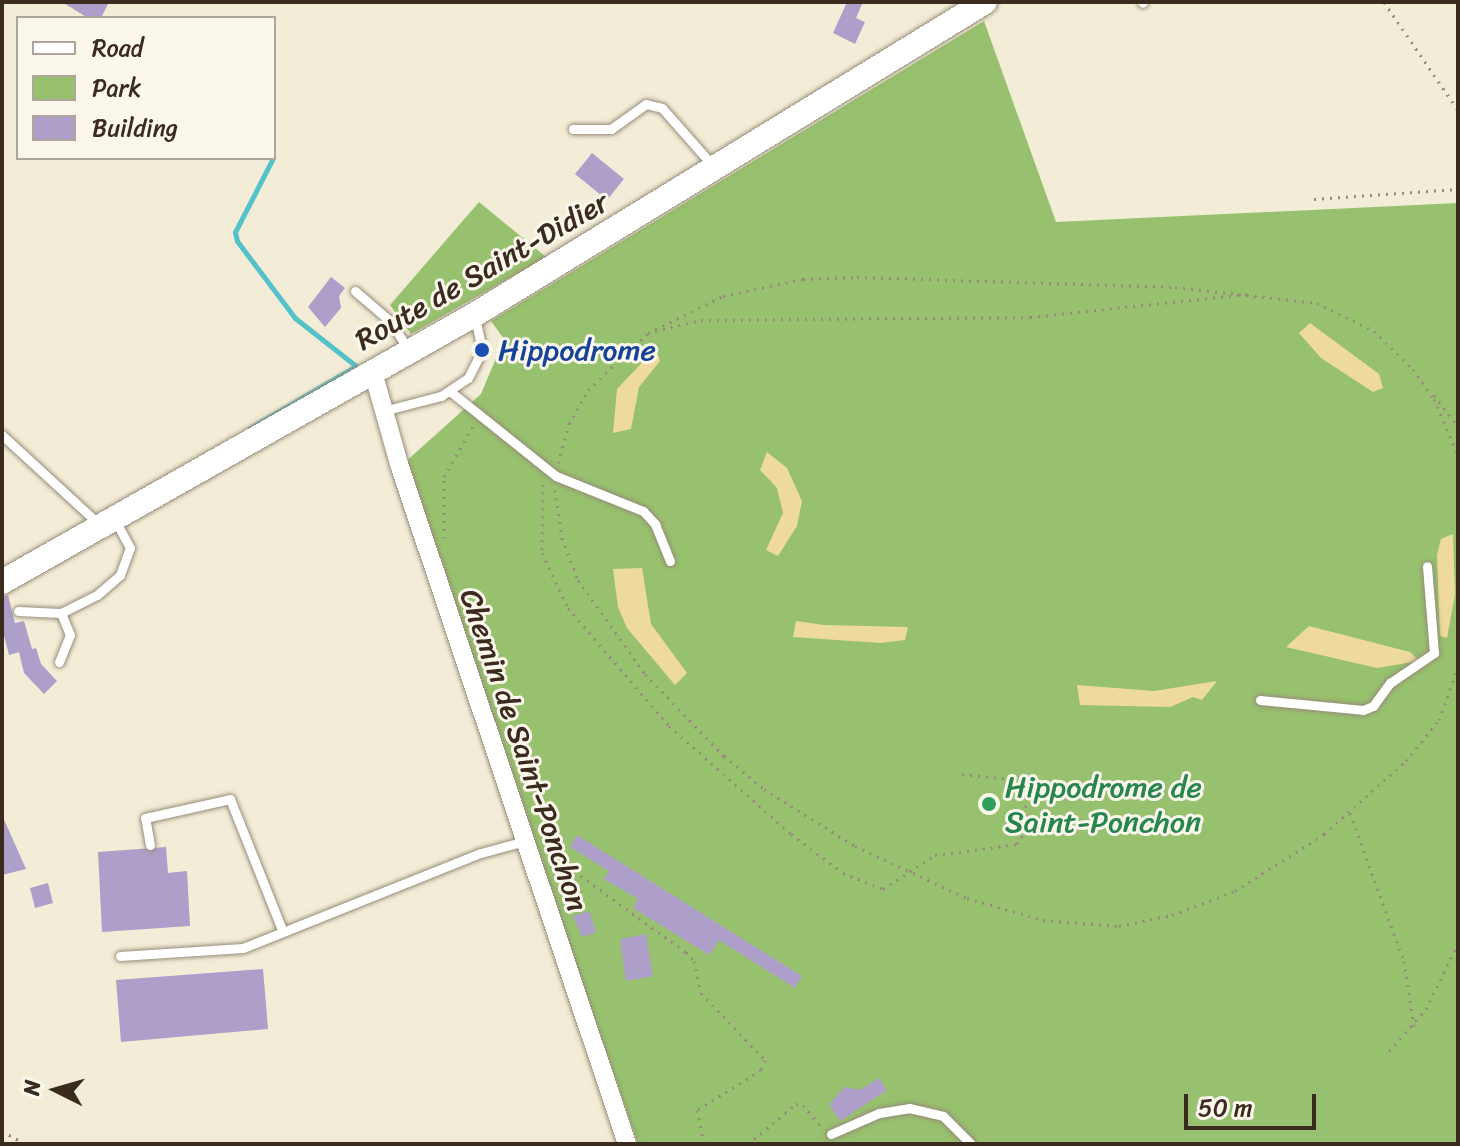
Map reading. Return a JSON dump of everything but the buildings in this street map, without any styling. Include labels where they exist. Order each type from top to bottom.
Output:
[{"type":"main road","name":"Route de Saint-Didier","points":[[2,582],[474,315],[716,170],[985,2]]},
{"type":"street","name":"Chemin de Saint-Ponchon","points":[[373,372],[383,411],[533,838],[627,1144]]},
{"type":"lane","points":[[573,129],[611,129],[646,104],[662,108],[697,142],[716,170]]},
{"type":"lane","points":[[355,291],[390,321],[410,351]]},
{"type":"lane","points":[[383,411],[451,392],[478,366],[482,335],[474,315]]},
{"type":"lane","points":[[451,392],[556,476],[643,511],[655,524],[670,561]]},
{"type":"lane","points":[[2,435],[109,524],[130,548],[120,575],[97,595],[61,613],[18,611]]},
{"type":"lane","points":[[1260,700],[1363,710],[1373,706],[1390,683],[1434,653],[1427,566]]},
{"type":"lane","points":[[59,662],[70,635],[61,613]]},
{"type":"lane","points":[[150,845],[145,818],[230,799],[282,930]]},
{"type":"lane","points":[[120,956],[243,948],[282,930],[533,838]]},
{"type":"lane","points":[[831,1134],[879,1113],[909,1108],[943,1116],[971,1144]]},
{"type":"path","points":[[1384,2],[1458,110]]},
{"type":"path","points":[[1314,199],[1458,189]]},
{"type":"path","points":[[1458,427],[1413,369],[1374,331],[1346,314],[1300,299],[1038,281],[803,279],[723,296],[648,333],[588,390],[569,424],[556,476],[555,507],[571,564],[645,674],[724,756],[764,789],[908,874],[1031,917],[1078,926],[1119,926],[1172,915],[1235,891],[1350,813],[1424,741],[1444,709],[1458,667]]},
{"type":"path","points":[[648,333],[701,320],[954,321],[1260,294]]},
{"type":"path","points":[[1413,369],[1434,399],[1458,455]]},
{"type":"path","points":[[445,548],[444,477],[479,416]]},
{"type":"path","points":[[536,462],[543,488],[546,566],[568,608],[629,683],[744,795],[843,873],[883,889],[935,855],[1006,846],[1023,838],[1026,790],[1012,779],[961,774]]},
{"type":"path","points":[[1350,813],[1404,961],[1414,1026]]},
{"type":"path","points":[[533,838],[686,952],[694,961],[701,993],[765,1060],[761,1070],[697,1110],[704,1144]]},
{"type":"path","points":[[1389,1051],[1414,1026],[1458,943]]},
{"type":"path","points":[[748,1144],[796,1104],[803,1105],[831,1134]]},
{"type":"path","points":[[2,1131],[25,1144]]},
{"type":"green space","name":"Hippodrome de Saint-Ponchon","points":[[984,21],[1056,222],[1458,203],[1458,1144],[638,1144],[403,464],[481,394],[504,339],[491,321]]},
{"type":"green space","points":[[479,202],[546,257],[411,334],[390,305]]},
{"type":"sand","points":[[1310,323],[1379,374],[1383,388],[1373,392],[1321,358],[1299,333]]},
{"type":"sand","points":[[656,348],[660,361],[639,387],[631,429],[613,433],[617,389]]},
{"type":"sand","points":[[767,452],[787,468],[802,501],[797,526],[778,556],[766,550],[783,513],[777,488],[760,470]]},
{"type":"sand","points":[[1453,534],[1455,594],[1447,638],[1440,636],[1437,555],[1441,539]]},
{"type":"sand","points":[[642,568],[651,624],[687,673],[675,685],[627,628],[618,607],[613,569]]},
{"type":"sand","points":[[796,621],[824,625],[908,627],[905,640],[881,643],[793,637]]},
{"type":"sand","points":[[1309,626],[1410,652],[1419,661],[1377,668],[1286,647]]},
{"type":"sand","points":[[1217,681],[1202,700],[1193,697],[1170,707],[1080,705],[1077,685],[1154,691]]},
{"type":"waterway","points":[[250,428],[356,366],[295,318],[237,241],[235,232],[272,160]]},
{"type":"place","name":"Hippodrome","points":[[482,350]]},
{"type":"place","name":"Hippodrome de Saint-Ponchon","points":[[989,804]]}]
